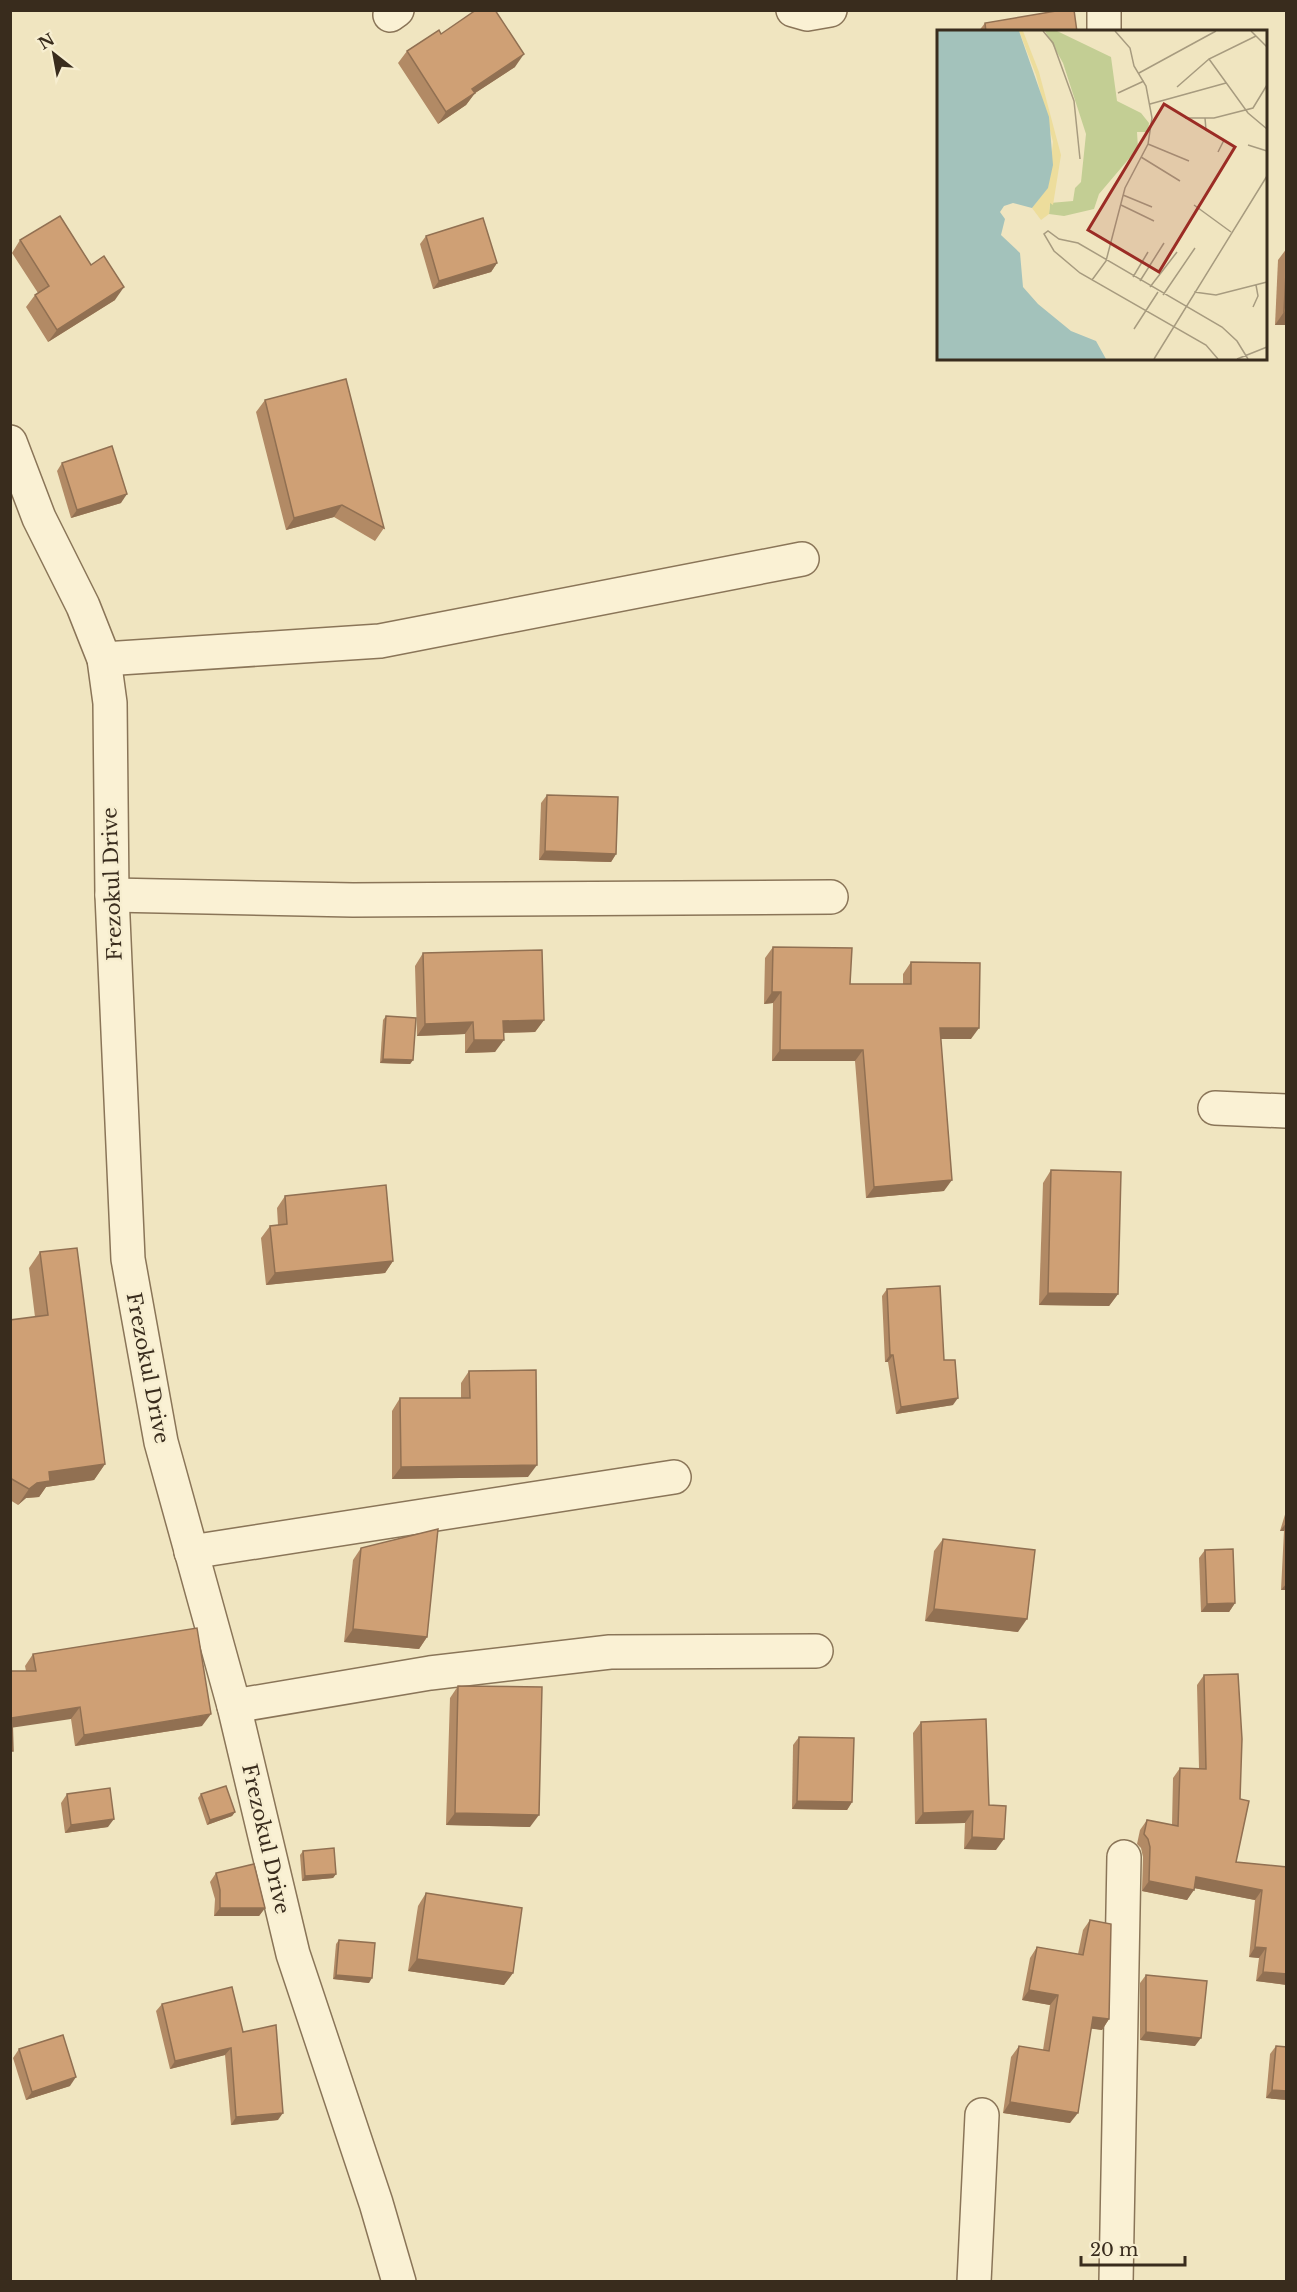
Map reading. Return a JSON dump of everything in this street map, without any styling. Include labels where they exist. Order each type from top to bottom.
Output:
[{"type":"street","points":[[793,10],[807,14],[830,10]]},
{"type":"street","points":[[1104,10],[1104,30]]},
{"type":"street","name":"Frezokul Drive","points":[[10,442],[39,518],[83,606],[104,659],[110,703],[112,895],[128,1259],[161,1442],[234,1706],[293,1954],[376,2203],[399,2282]]},
{"type":"street","points":[[104,659],[380,641],[802,559]]},
{"type":"street","points":[[112,895],[353,900],[831,897]]},
{"type":"street","points":[[1215,1108],[1287,1111]]},
{"type":"street","points":[[191,1552],[674,1477]]},
{"type":"street","points":[[234,1706],[430,1673],[610,1652],[816,1651]]},
{"type":"street","points":[[1116,2282],[1124,1857]]},
{"type":"street","points":[[974,2282],[982,2115]]},
{"type":"building","points":[[476,10],[495,10],[524,54],[472,89],[475,93],[446,112],[407,51],[439,30],[441,34]]},
{"type":"building","points":[[1074,10],[1077,30],[986,30],[985,23]]},
{"type":"building","points":[[60,216],[91,265],[104,256],[124,287],[57,330],[35,295],[49,286],[20,240]]},
{"type":"building","points":[[483,218],[497,263],[439,281],[426,236]]},
{"type":"building","points":[[1287,253],[1287,313],[1284,312]]},
{"type":"building","points":[[346,379],[384,528],[342,505],[294,518],[265,400]]},
{"type":"building","points":[[112,446],[127,494],[77,510],[62,463]]},
{"type":"building","points":[[547,795],[618,797],[616,854],[545,851]]},
{"type":"building","points":[[773,947],[852,948],[850,984],[911,984],[911,962],[980,963],[979,1028],[940,1028],[952,1180],[874,1187],[863,1050],[780,1050],[781,992],[772,992]]},
{"type":"building","points":[[542,950],[544,1020],[503,1021],[504,1040],[474,1040],[473,1022],[425,1024],[423,953]]},
{"type":"building","points":[[386,1016],[416,1018],[413,1060],[383,1059]]},
{"type":"building","points":[[1051,1170],[1121,1172],[1118,1294],[1048,1293]]},
{"type":"building","points":[[386,1185],[393,1261],[275,1273],[270,1226],[287,1224],[285,1196]]},
{"type":"building","points":[[77,1248],[105,1464],[49,1472],[50,1481],[37,1483],[29,1489],[10,1478],[10,1320],[48,1315],[40,1252]]},
{"type":"building","points":[[940,1286],[944,1360],[955,1360],[958,1398],[901,1407],[893,1355],[890,1355],[887,1289]]},
{"type":"building","points":[[536,1370],[537,1465],[401,1467],[400,1398],[470,1398],[469,1371]]},
{"type":"building","points":[[438,1529],[427,1637],[353,1629],[361,1548]]},
{"type":"building","points":[[943,1539],[1035,1550],[1027,1619],[934,1609]]},
{"type":"building","points":[[1233,1549],[1235,1603],[1207,1604],[1205,1550]]},
{"type":"building","points":[[197,1628],[211,1714],[84,1735],[80,1707],[12,1718],[13,1751],[10,1751],[10,1671],[36,1671],[33,1654]]},
{"type":"building","points":[[1238,1674],[1242,1739],[1240,1799],[1249,1801],[1236,1862],[1287,1867],[1287,1974],[1263,1972],[1266,1948],[1255,1947],[1262,1890],[1196,1877],[1194,1890],[1149,1881],[1150,1847],[1144,1834],[1147,1820],[1178,1826],[1180,1768],[1206,1769],[1204,1675]]},
{"type":"building","points":[[458,1686],[542,1687],[539,1815],[455,1813]]},
{"type":"building","points":[[986,1719],[989,1805],[1006,1806],[1004,1839],[972,1837],[973,1811],[923,1813],[921,1722]]},
{"type":"building","points":[[799,1737],[854,1738],[852,1802],[797,1801]]},
{"type":"building","points":[[226,1786],[235,1812],[210,1820],[201,1794]]},
{"type":"building","points":[[110,1788],[114,1819],[71,1825],[67,1794]]},
{"type":"building","points":[[334,1848],[336,1874],[305,1876],[303,1851]]},
{"type":"building","points":[[254,1864],[265,1908],[220,1908],[220,1890],[216,1873]]},
{"type":"building","points":[[426,1893],[522,1908],[513,1973],[417,1959]]},
{"type":"building","points":[[1090,1920],[1111,1924],[1109,2019],[1093,2017],[1078,2113],[1010,2102],[1019,2046],[1049,2051],[1058,1995],[1029,1990],[1037,1947],[1083,1955]]},
{"type":"building","points":[[339,1940],[375,1943],[372,1978],[336,1975]]},
{"type":"building","points":[[1146,1975],[1207,1981],[1201,2038],[1146,2032]]},
{"type":"building","points":[[232,1987],[243,2032],[276,2025],[283,2113],[236,2117],[231,2048],[175,2061],[162,2004]]},
{"type":"building","points":[[63,2035],[76,2077],[32,2092],[19,2049]]},
{"type":"building","points":[[1276,2046],[1287,2047],[1287,2091],[1272,2090]]}]
